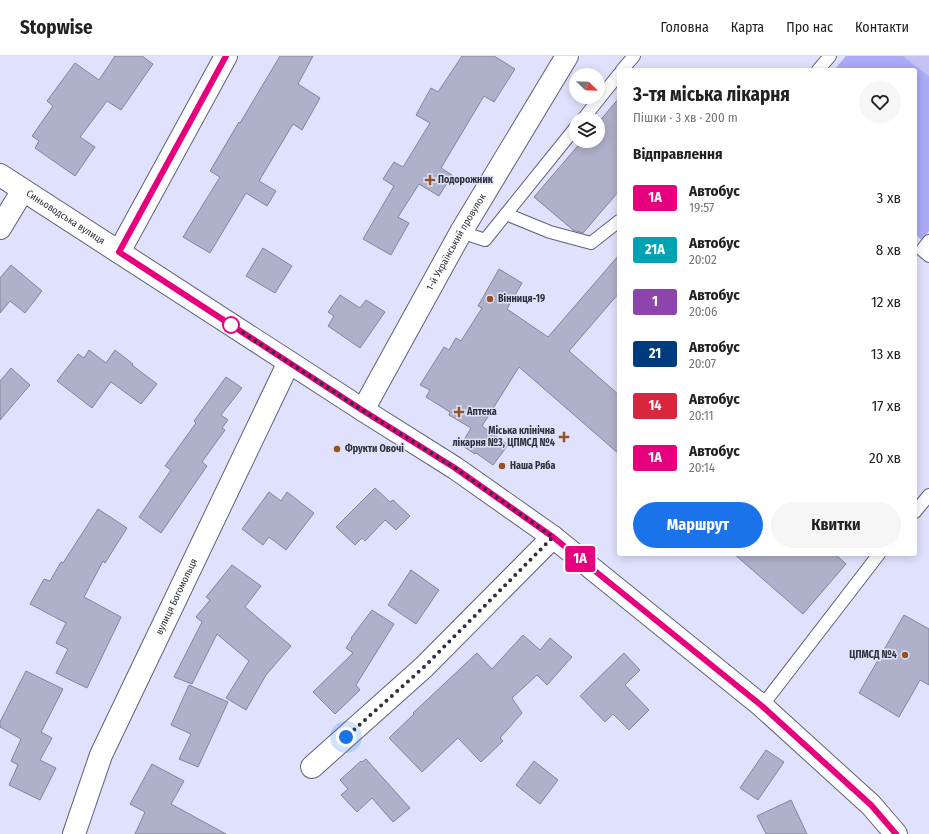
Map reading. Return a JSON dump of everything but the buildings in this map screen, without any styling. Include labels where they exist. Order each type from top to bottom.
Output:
[{"type":"street","points":[[119,252],[226,56]]},
{"type":"street","name":"1-й Український провулок","points":[[362,410],[460,232],[567,56]]},
{"type":"street","name":"Синьоводська вулиця","points":[[0,176],[362,410],[455,468],[553,537],[762,706],[871,805],[896,834]]},
{"type":"street","points":[[0,228],[23,190]]},
{"type":"street","name":"вулиця Богомольця","points":[[74,834],[101,755],[289,362]]},
{"type":"street","points":[[312,767],[424,667],[553,537]]},
{"type":"lane","points":[[624,68],[634,56]]},
{"type":"lane","points":[[820,68],[830,56]]},
{"type":"lane","points":[[589,112],[617,76]]},
{"type":"lane","points":[[460,232],[485,240],[569,136]]},
{"type":"lane","points":[[506,214],[550,232],[591,243],[617,223]]},
{"type":"lane","points":[[917,510],[929,495]]},
{"type":"lane","points":[[762,706],[874,556]]},
{"type":"shaded area","points":[[846,56],[903,56],[929,76],[929,231],[922,240],[917,236],[917,68],[836,68]]},
{"type":"shaded area","points":[[903,56],[929,56],[929,76]]},
{"type":"bus line","name":"1А","points":[[226,56],[119,252],[362,410],[455,468],[553,537],[762,706],[871,805],[896,834]]},
{"type":"place","name":"Подорожник","points":[[430,180]]},
{"type":"place","name":"Вінниця-19","points":[[490,299]]},
{"type":"place","name":"Аптека","points":[[459,412]]},
{"type":"place","name":"Міська клінічна лікарня №3, ЦПМСД №4","points":[[564,437]]},
{"type":"place","name":"Фрукти Овочі","points":[[337,449]]},
{"type":"place","name":"Наша Ряба","points":[[502,466]]},
{"type":"place","name":"ЦПМСД №4","points":[[905,655]]},
{"type":"route","points":[[231,325],[455,468],[553,537],[424,667],[346,737]]}]
